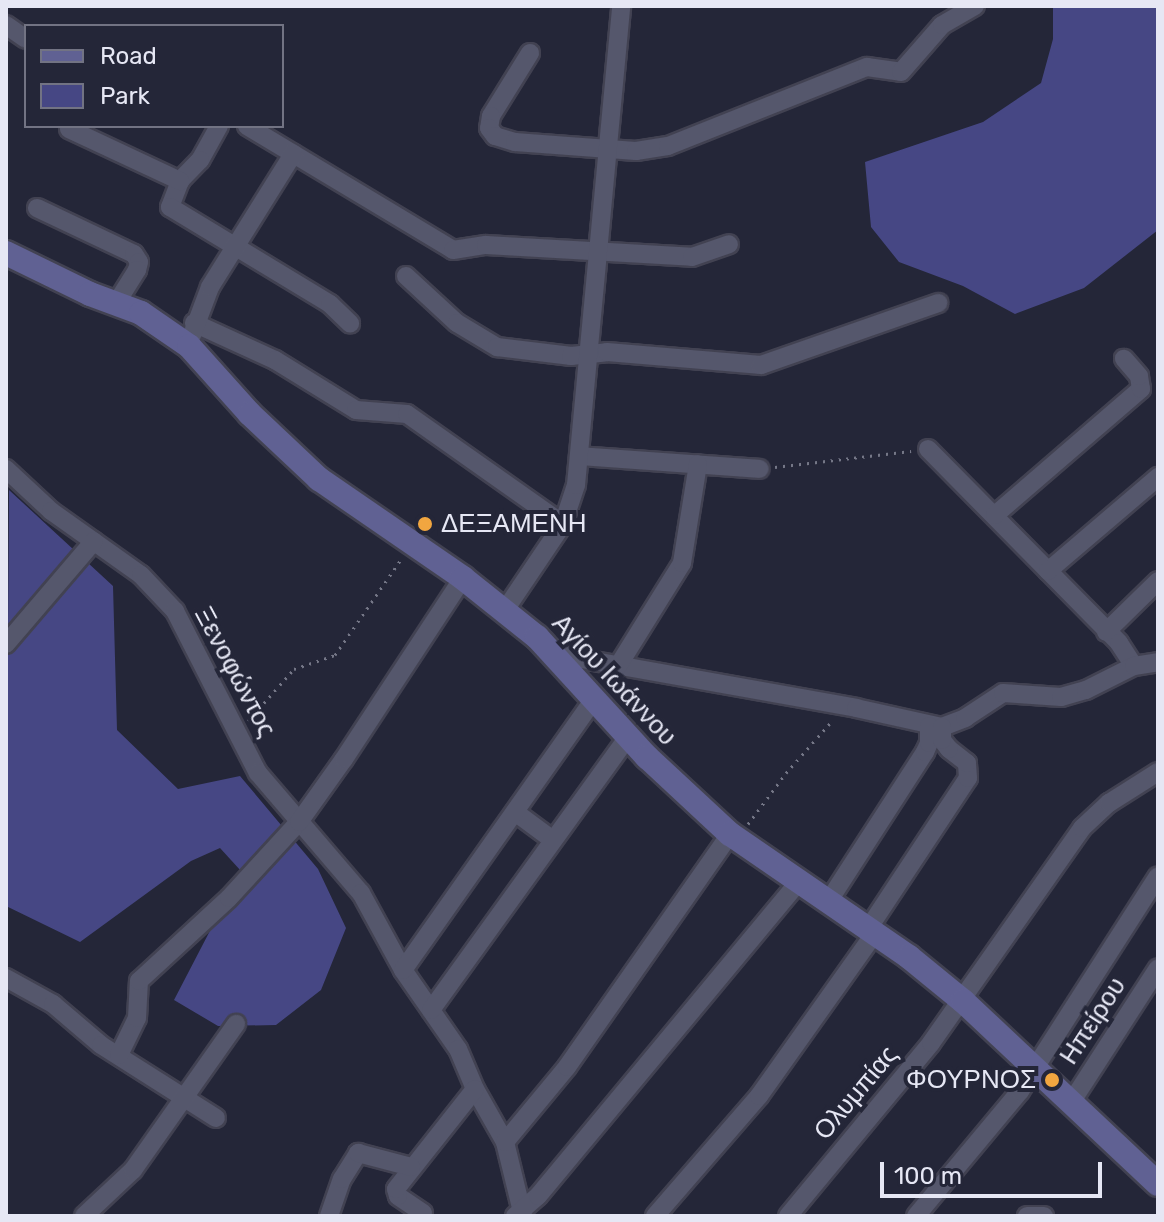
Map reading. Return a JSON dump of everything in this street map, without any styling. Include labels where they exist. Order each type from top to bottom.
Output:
[{"type":"street","points":[[505,610],[563,524],[576,485],[621,6]]},
{"type":"street","points":[[530,53],[491,116],[489,128],[495,136],[515,142],[636,151],[668,146],[867,67],[901,72],[942,25],[975,6]]},
{"type":"street","points":[[6,25],[24,38]]},
{"type":"street","points":[[218,128],[200,160],[180,181],[170,207],[330,304],[350,323]]},
{"type":"street","points":[[250,128],[453,250],[486,245],[692,257],[729,244]]},
{"type":"street","points":[[69,129],[180,181]]},
{"type":"street","points":[[293,154],[205,295],[192,334],[275,360],[356,410],[407,414],[563,524]]},
{"type":"street","points":[[37,208],[134,254],[139,262],[137,270],[116,303]]},
{"type":"street","name":"Αγίου Ιωάννου","points":[[6,253],[192,334],[250,414],[319,479],[505,610],[554,654],[628,737],[734,837],[871,931],[963,1001],[1158,1184]]},
{"type":"street","points":[[406,276],[457,323],[497,347],[571,356],[607,352],[761,365],[938,303]]},
{"type":"street","points":[[995,515],[1141,389],[1139,376],[1124,359]]},
{"type":"street","points":[[928,449],[1119,643],[1134,666]]},
{"type":"street","points":[[579,456],[760,469]]},
{"type":"street","points":[[618,666],[682,563],[698,464]]},
{"type":"street","name":"Ξενοφώντος","points":[[6,469],[31,494],[141,575],[175,611],[258,773],[361,893],[403,970],[458,1049],[475,1089],[505,1142],[520,1214]]},
{"type":"street","points":[[1048,571],[1158,477]]},
{"type":"street","points":[[6,644],[94,541]]},
{"type":"street","points":[[119,1055],[137,1018],[139,981],[229,898],[299,822],[463,578]]},
{"type":"street","points":[[1106,632],[1158,581]]},
{"type":"street","points":[[554,654],[935,726],[965,718],[1003,693],[1017,691],[1042,698],[1061,697],[1086,690],[1134,666],[1158,662]]},
{"type":"street","points":[[403,970],[594,699]]},
{"type":"street","points":[[828,902],[925,752],[935,726]]},
{"type":"street","points":[[655,1216],[759,1096],[871,931],[968,778],[967,763],[949,749],[935,726]]},
{"type":"street","points":[[431,1010],[628,737]]},
{"type":"street","name":"Ολυμπίας","points":[[788,1216],[963,1001],[1089,821],[1109,803],[1158,772]]},
{"type":"street","points":[[515,812],[553,840]]},
{"type":"street","points":[[505,1142],[567,1067],[734,837]]},
{"type":"street","points":[[916,1216],[1002,1113],[1035,1067],[1158,876]]},
{"type":"street","points":[[520,1214],[798,883]]},
{"type":"street","name":"Ηπείρου","points":[[1072,1101],[1158,968]]},
{"type":"street","points":[[6,978],[53,1004],[93,1039],[216,1118]]},
{"type":"street","points":[[84,1216],[133,1170],[236,1024]]},
{"type":"street","points":[[423,1213],[396,1192],[411,1167],[475,1089]]},
{"type":"street","points":[[329,1216],[342,1179],[358,1153],[411,1167]]},
{"type":"street","points":[[1027,1216],[1044,1216]]},
{"type":"path","points":[[760,469],[928,449]]},
{"type":"path","points":[[237,733],[294,669],[335,655],[397,561],[416,547]]},
{"type":"path","points":[[734,837],[786,773],[828,728],[841,706]]},
{"type":"green space","points":[[1053,6],[1158,6],[1158,230],[1084,288],[1015,314],[963,286],[899,262],[871,227],[865,162],[983,122],[1041,83],[1053,39]]},
{"type":"green space","points":[[9,490],[113,586],[117,730],[178,789],[240,776],[318,869],[346,928],[321,990],[276,1025],[218,1026],[174,1000],[241,871],[220,848],[191,861],[80,942],[6,906]]},
{"type":"place","name":"ΔΕΞΑΜΕΝΗ","points":[[425,524]]},
{"type":"place","name":"ΦΟΥΡΝΟΣ","points":[[1052,1080]]}]
